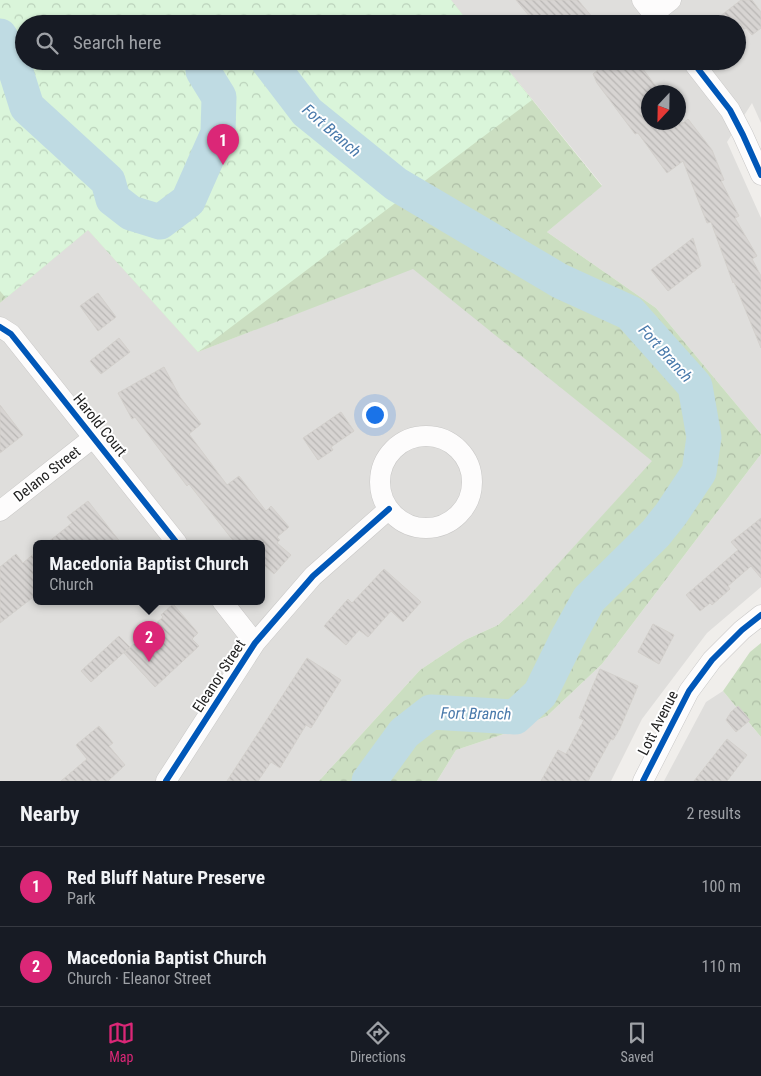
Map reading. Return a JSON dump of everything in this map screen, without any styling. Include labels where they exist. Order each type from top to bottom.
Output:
[{"type":"street","points":[[652,13],[671,0]]},
{"type":"street","points":[[699,70],[730,110],[761,175]]},
{"type":"street","name":"Harold Court","points":[[0,327],[11,334],[175,540]]},
{"type":"street","points":[[426,436],[440,438],[454,444],[464,455],[471,469],[472,485],[468,500],[460,514],[447,523],[431,528],[415,527],[400,520],[389,509],[382,496],[380,482],[382,468],[388,455],[399,444],[412,438],[426,436]]},
{"type":"street","name":"Delano Street","points":[[0,511],[94,437]]},
{"type":"street","name":"Eleanor Street","points":[[166,781],[255,643],[313,576],[389,509]]},
{"type":"street","points":[[225,605],[255,643]]},
{"type":"street","name":"Lott Avenue","points":[[643,781],[690,691],[712,660],[742,630],[761,615]]},
{"type":"shaded area","points":[[451,0],[761,0],[761,123],[752,103],[727,142],[761,218],[761,434],[656,308],[547,232],[602,185],[508,70],[746,70],[746,15],[463,15]]},
{"type":"shaded area","points":[[88,230],[198,352],[413,268],[653,461],[525,600],[498,625],[465,640],[420,670],[319,781],[0,781],[0,303]]},
{"type":"shaded area","points":[[761,454],[761,587],[707,633],[642,719],[611,781],[437,781],[456,750],[501,735],[547,716],[602,664]]},
{"type":"shaded area","points":[[723,691],[761,737],[761,781],[664,781],[706,702]]},
{"type":"green space","points":[[0,0],[451,0],[463,15],[15,15],[15,70],[508,70],[602,186],[547,232],[656,308],[761,434],[761,454],[602,664],[547,716],[501,735],[456,750],[437,781],[319,781],[420,670],[465,640],[498,625],[525,600],[652,461],[413,269],[198,352],[88,230],[0,303]]},
{"type":"green space","points":[[0,0],[451,0],[463,15],[15,15],[15,70],[508,70],[532,100],[198,352],[88,230],[6,298],[0,291]]},
{"type":"green space","points":[[761,643],[761,737],[723,691],[750,652]]},
{"type":"building","points":[[516,0],[578,0],[590,15],[528,15]]},
{"type":"building","points":[[741,0],[752,0],[761,12],[761,28],[752,35],[746,28],[746,15],[722,15]]},
{"type":"building","points":[[598,70],[644,70],[655,85],[641,85],[641,130],[686,130],[686,121],[688,119],[712,150],[724,180],[721,181],[739,216],[735,218],[757,256],[752,259],[761,276],[761,348],[733,283],[711,222],[707,223],[683,161],[667,173],[638,133],[635,134],[597,83],[593,74]]},
{"type":"building","points":[[693,238],[701,266],[668,291],[651,270]]},
{"type":"building","points":[[98,293],[116,317],[98,331],[80,306]]},
{"type":"building","points":[[119,338],[130,352],[101,374],[90,361]]},
{"type":"building","points":[[164,367],[180,397],[201,424],[189,434],[227,485],[239,476],[266,511],[271,506],[289,527],[277,537],[280,540],[277,543],[291,555],[274,574],[265,566],[265,540],[233,540],[189,484],[187,486],[135,417],[132,419],[118,393]]},
{"type":"building","points":[[0,405],[23,435],[0,453]]},
{"type":"building","points":[[341,412],[354,431],[331,447],[333,450],[318,460],[303,438]]},
{"type":"building","points":[[88,501],[119,540],[51,540],[72,523],[67,517]]},
{"type":"building","points":[[761,518],[761,578],[751,566],[728,586],[730,589],[712,605],[710,603],[700,611],[686,595],[738,550],[731,542]]},
{"type":"building","points":[[16,554],[23,563],[33,555],[33,597],[0,623],[0,567]]},
{"type":"building","points":[[384,569],[421,602],[403,622],[391,611],[368,637],[359,630],[346,645],[324,626],[348,599],[352,603]]},
{"type":"building","points":[[174,605],[198,633],[192,639],[199,646],[155,687],[124,653],[163,617],[161,615]]},
{"type":"building","points":[[653,624],[674,635],[659,664],[638,652]]},
{"type":"building","points":[[119,636],[130,647],[91,682],[81,671]]},
{"type":"building","points":[[307,658],[341,680],[311,728],[306,725],[280,768],[271,762],[258,781],[227,781]]},
{"type":"building","points":[[600,669],[638,686],[620,728],[613,740],[611,739],[588,781],[541,781],[558,750],[566,754],[584,720],[579,718]]},
{"type":"building","points":[[738,706],[750,720],[736,732],[726,720]]},
{"type":"building","points":[[99,726],[113,743],[109,746],[125,765],[108,781],[61,781],[87,759],[76,745]]},
{"type":"building","points":[[727,739],[747,755],[727,781],[694,781]]},
{"type":"waterway","name":"Fort Branch","points":[[0,36],[10,53],[15,69]]},
{"type":"waterway","name":"Fort Branch","points":[[15,70],[27,107],[108,181],[113,199],[131,213],[160,222],[188,201],[218,133],[219,97],[203,70]]},
{"type":"waterway","name":"Fort Branch","points":[[275,70],[307,112],[396,184],[560,281],[630,313],[695,386],[704,437],[699,472],[656,533],[589,599],[540,694],[515,717],[431,712],[404,733],[369,781]]},
{"type":"cycle path","points":[[699,70],[730,110],[761,175]]},
{"type":"cycle path","points":[[0,327],[11,334],[175,540]]},
{"type":"cycle path","points":[[166,781],[255,643],[313,576],[389,509]]},
{"type":"cycle path","points":[[643,781],[689,691],[712,660],[742,630],[761,615]]},
{"type":"place","name":"Red Bluff Nature Preserve","points":[[223,165]]},
{"type":"place","name":"Macedonia Baptist Church","points":[[149,662]]}]
